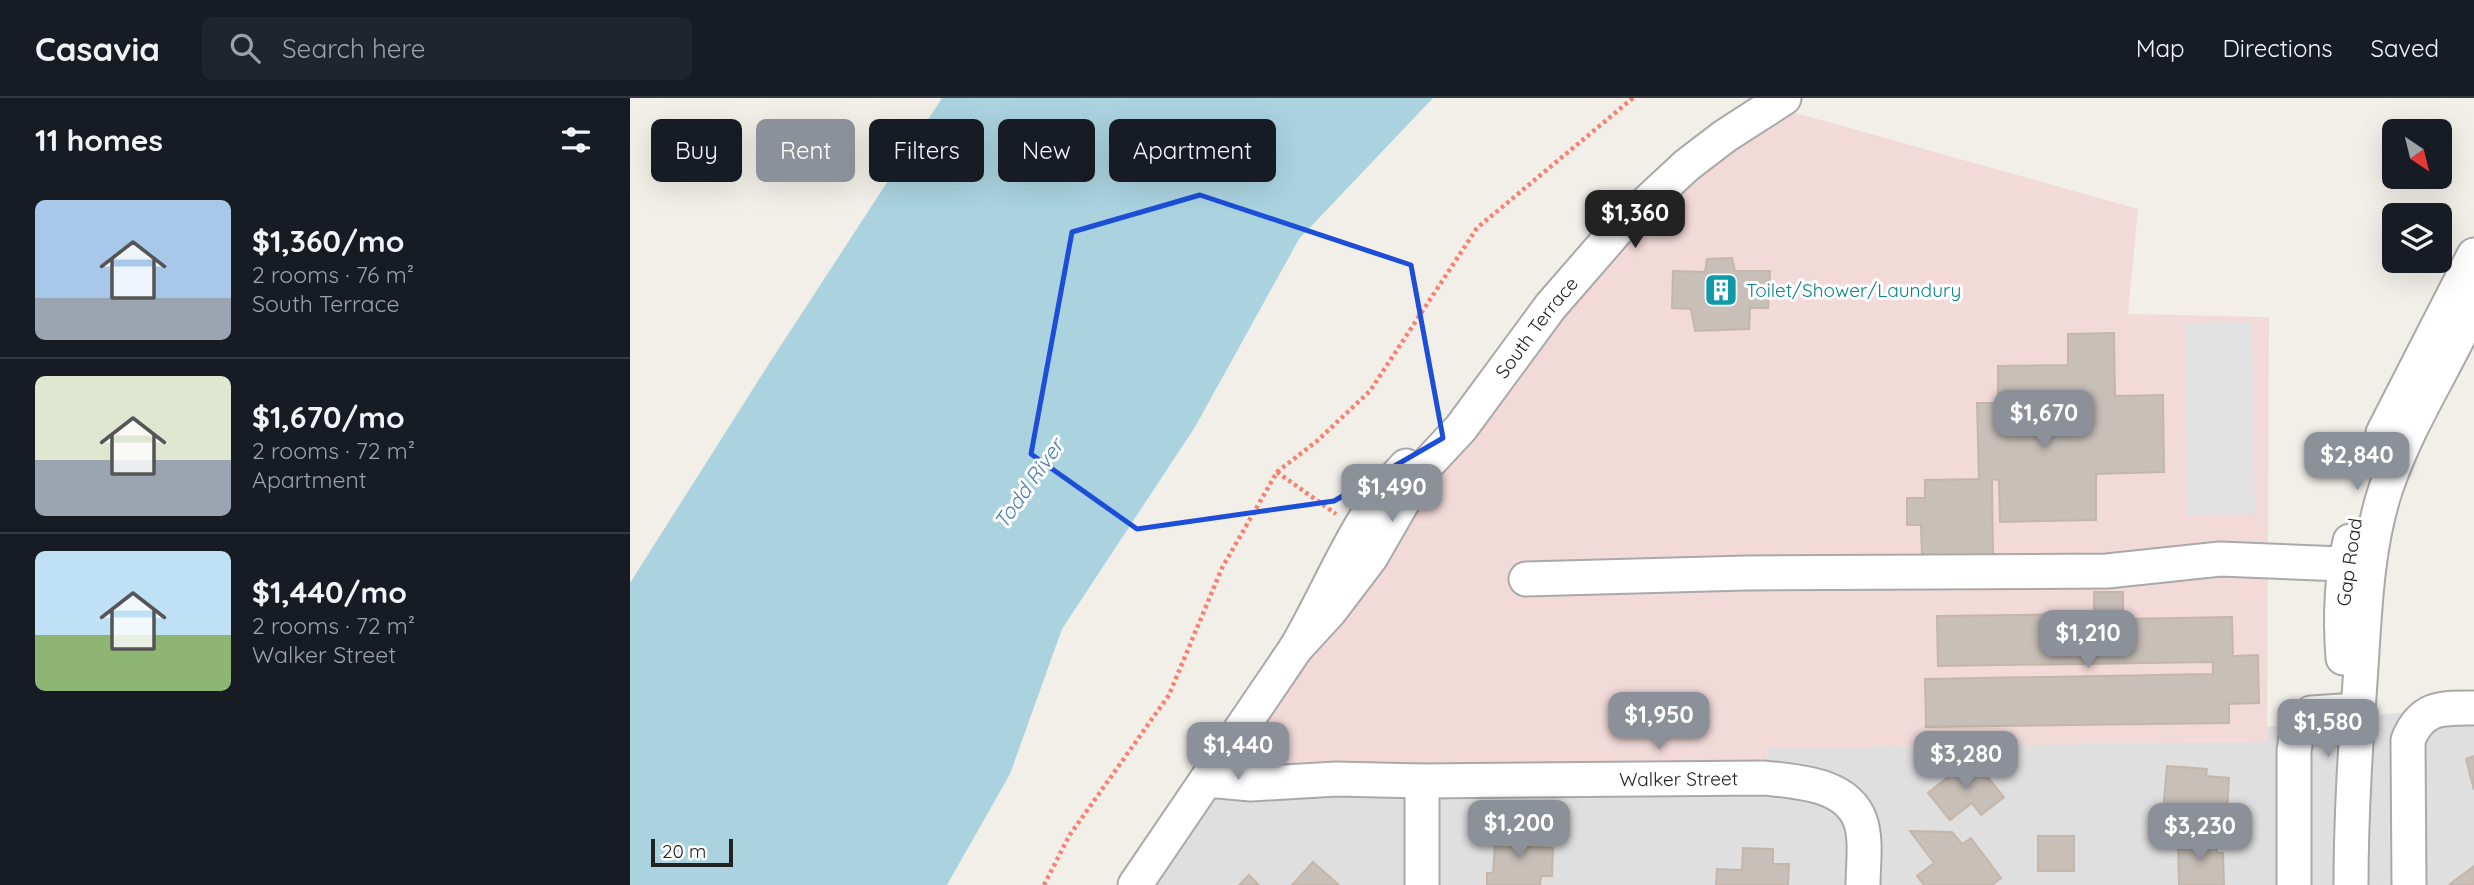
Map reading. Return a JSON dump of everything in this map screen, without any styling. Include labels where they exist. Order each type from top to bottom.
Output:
[{"type":"street","name":"South Terrace","points":[[1135,885],[1297,648],[1348,589],[1371,557],[1420,472],[1461,428],[1550,307],[1616,231],[1687,165],[1725,136],[1784,98]]},
{"type":"street","name":"Gap Road","points":[[2351,885],[2357,510],[2380,440],[2474,255]]},
{"type":"street","name":"Gap Road","points":[[2356,564],[2404,439],[2474,305]]},
{"type":"street","points":[[1526,579],[1746,573],[2107,571],[2220,559],[2356,564]]},
{"type":"street","points":[[2409,885],[2408,740],[2414,727],[2426,714],[2441,708],[2474,708]]},
{"type":"street","points":[[2294,885],[2294,751],[2298,725],[2311,713],[2352,710]]},
{"type":"street","name":"Walker Street","points":[[1215,767],[1260,766],[1336,779],[1422,781],[1765,778],[1797,782],[1824,788],[1845,799],[1860,818],[1863,838],[1863,885]]},
{"type":"street","points":[[1422,781],[1422,885]]},
{"type":"path","points":[[1044,885],[1069,836],[1169,695],[1222,568],[1277,472],[1317,441],[1370,391],[1477,228],[1633,98]]},
{"type":"highlighted area","points":[[1200,195],[1411,265],[1443,438],[1334,501],[1137,529],[1031,454],[1072,232]]},
{"type":"shaded area","points":[[1771,106],[2138,209],[2128,314],[2269,317],[2267,742],[1768,748],[1765,778],[1211,773],[1550,307]]},
{"type":"shaded area","points":[[2252,322],[2255,514],[2187,515],[2185,323]]},
{"type":"shaded area","points":[[2441,708],[2474,708],[2474,885],[1135,885],[1207,780],[1765,778],[1768,748],[2298,725]]},
{"type":"water","name":"Todd River","points":[[942,98],[1433,98],[1299,239],[1195,427],[1062,629],[1010,774],[947,885],[630,885],[630,583],[887,182],[984,182],[984,119],[928,119]]},
{"type":"building","name":"Toilet/Shower/Laundury","points":[[1732,258],[1735,271],[1770,271],[1768,308],[1750,308],[1749,329],[1695,331],[1691,309],[1672,308],[1673,271],[1705,272],[1707,259]]},
{"type":"building","points":[[2114,333],[2115,396],[2163,395],[2164,472],[2096,474],[2096,520],[2000,522],[1999,480],[1992,479],[1993,555],[1922,557],[1921,525],[1907,525],[1907,498],[1925,498],[1925,480],[1979,479],[1977,403],[1998,403],[1998,366],[2068,365],[2068,334]]},
{"type":"building","points":[[2094,592],[2123,592],[2123,619],[2232,617],[2233,656],[2258,655],[2259,703],[2229,704],[2229,723],[1926,727],[1925,679],[2213,674],[2213,662],[1938,666],[1937,616],[2094,614]]},
{"type":"building","points":[[2474,756],[2474,790],[2466,759]]},
{"type":"building","points":[[1972,758],[2004,797],[1981,815],[1972,803],[1950,820],[1928,793]]},
{"type":"building","points":[[2167,766],[2207,769],[2206,776],[2229,778],[2227,815],[2163,811]]},
{"type":"building","points":[[1496,829],[1529,831],[1528,847],[1553,848],[1552,876],[1541,876],[1540,885],[1487,885],[1487,873],[1493,873]]},
{"type":"building","points":[[1910,831],[1952,832],[1962,844],[1971,838],[2001,878],[1992,885],[1924,885],[1917,876],[1934,863]]},
{"type":"building","points":[[2038,836],[2074,836],[2074,871],[2038,871]]},
{"type":"building","points":[[2216,838],[2217,853],[2223,853],[2224,885],[2179,885],[2178,839]]},
{"type":"building","points":[[1743,848],[1773,849],[1773,864],[1789,864],[1788,885],[1716,885],[1717,869],[1742,870]]},
{"type":"building","points":[[1313,862],[1339,885],[1292,885]]},
{"type":"building","points":[[2474,866],[2474,885],[2449,885]]},
{"type":"building","points":[[1249,875],[1259,885],[1239,885]]},
{"type":"place","name":"Toilet/Shower/Laundury","points":[[1721,290]]}]
